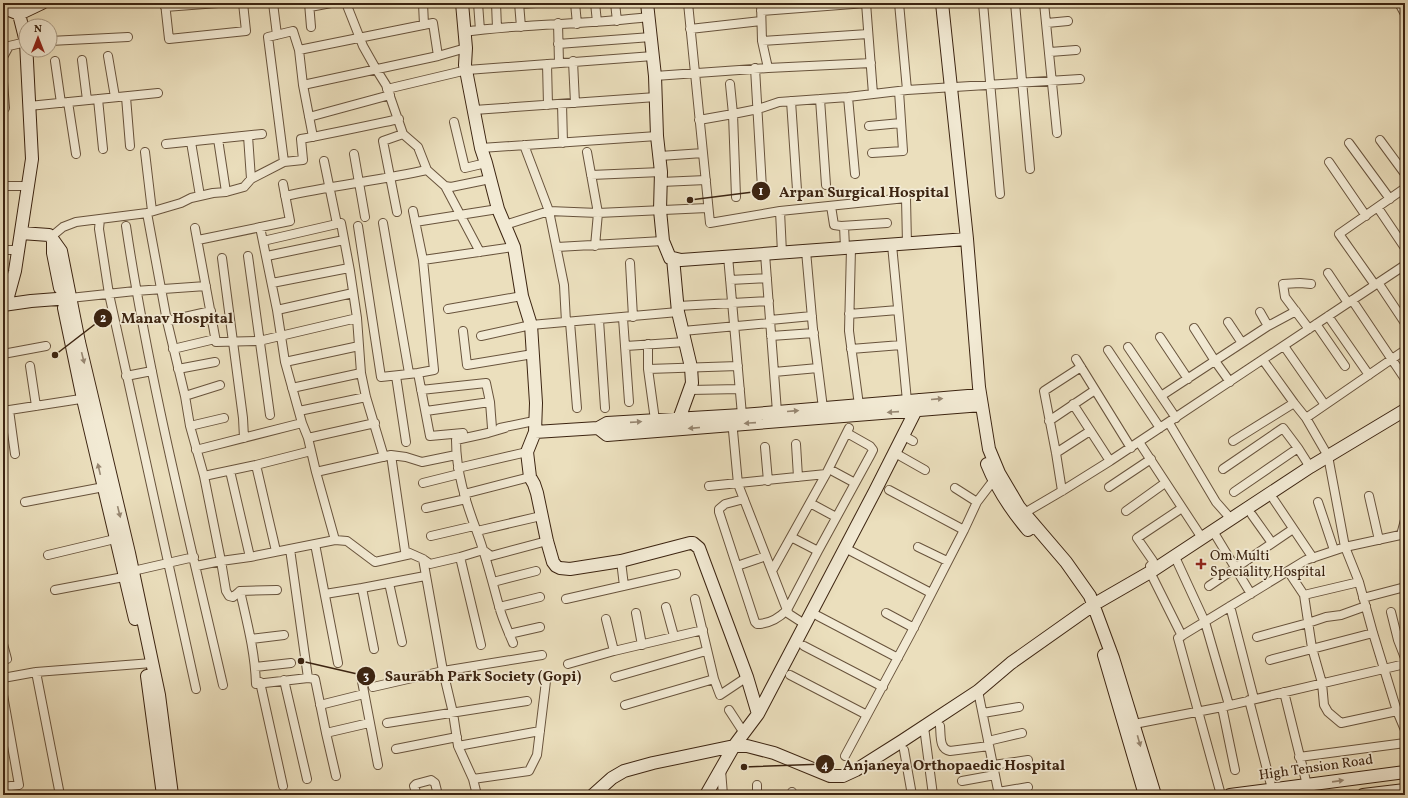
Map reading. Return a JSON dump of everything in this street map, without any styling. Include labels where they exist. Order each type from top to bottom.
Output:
[{"type":"street","points":[[3,19],[42,3]]},
{"type":"street","points":[[218,3],[165,5],[169,39],[246,30],[243,3]]},
{"type":"street","points":[[273,3],[276,35]]},
{"type":"street","points":[[311,27],[310,5],[331,3]]},
{"type":"street","points":[[346,3],[360,38],[388,92],[399,119],[403,134],[418,147],[427,170],[445,186],[480,252]]},
{"type":"street","points":[[423,3],[424,25]]},
{"type":"street","points":[[462,3],[466,48],[465,65],[480,148],[486,162],[498,208],[514,247],[522,296],[531,325],[536,403],[534,427],[527,452],[530,477],[534,484],[553,562],[556,566],[565,569],[621,561],[690,543],[696,545],[699,548],[747,677],[758,714]]},
{"type":"street","points":[[478,3],[480,30]]},
{"type":"street","points":[[496,3],[497,28]]},
{"type":"street","points":[[521,27],[519,4],[536,3]]},
{"type":"street","points":[[575,3],[577,24]]},
{"type":"street","points":[[595,3],[597,22]]},
{"type":"street","points":[[615,3],[617,21]]},
{"type":"street","points":[[648,3],[648,17],[655,76],[657,136],[660,156],[660,210],[663,241],[670,258],[681,260],[962,239]]},
{"type":"street","points":[[688,3],[706,180],[707,208],[710,223],[780,211],[906,198],[907,244]]},
{"type":"street","points":[[768,68],[762,41],[761,7],[866,3],[873,94]]},
{"type":"street","points":[[872,153],[903,151],[901,123],[903,91],[899,3]]},
{"type":"street","points":[[934,3],[948,88]]},
{"type":"street","points":[[942,3],[948,88],[981,452],[993,480],[1021,515],[1091,612],[1113,658],[1130,725],[1145,795]]},
{"type":"street","points":[[983,3],[1000,194]]},
{"type":"street","points":[[1015,3],[1030,169]]},
{"type":"street","points":[[1044,3],[1057,132]]},
{"type":"street","points":[[1402,4],[1405,14]]},
{"type":"street","points":[[3,10],[23,10]]},
{"type":"street","points":[[464,32],[558,23],[577,24],[617,21],[648,17]]},
{"type":"street","points":[[690,29],[761,21]]},
{"type":"street","points":[[1047,23],[1068,21]]},
{"type":"street","points":[[299,50],[434,23],[438,56]]},
{"type":"street","points":[[558,23],[559,63]]},
{"type":"street","points":[[284,162],[268,37],[293,31],[299,50],[303,85],[313,137]]},
{"type":"street","points":[[762,41],[868,34]]},
{"type":"street","points":[[58,41],[128,37]]},
{"type":"street","points":[[558,44],[651,37]]},
{"type":"street","points":[[3,57],[8,46],[18,44]]},
{"type":"street","points":[[303,85],[438,56],[466,48]]},
{"type":"street","points":[[1050,52],[1076,50]]},
{"type":"street","points":[[108,56],[115,98]]},
{"type":"street","points":[[309,117],[388,92],[467,70],[653,56]]},
{"type":"street","points":[[27,58],[32,159],[15,271],[6,289],[4,304],[66,299],[135,290],[206,286]]},
{"type":"street","points":[[82,60],[87,100]]},
{"type":"street","points":[[55,61],[76,154]]},
{"type":"street","points":[[573,61],[575,103]]},
{"type":"street","points":[[655,76],[755,68],[871,63]]},
{"type":"street","points":[[547,64],[548,105]]},
{"type":"street","points":[[755,68],[762,188]]},
{"type":"street","points":[[699,120],[758,109],[779,102],[903,91],[1080,79]]},
{"type":"street","points":[[3,82],[5,108]]},
{"type":"street","points":[[730,84],[733,114],[736,197]]},
{"type":"street","points":[[29,106],[158,93]]},
{"type":"street","points":[[126,96],[130,146]]},
{"type":"street","points":[[474,110],[656,97]]},
{"type":"street","points":[[848,97],[855,174]]},
{"type":"street","points":[[98,99],[103,149]]},
{"type":"street","points":[[820,99],[826,185]]},
{"type":"street","points":[[791,101],[797,190]]},
{"type":"street","points":[[562,104],[563,143]]},
{"type":"street","points":[[172,795],[159,695],[149,663],[130,574],[108,487],[66,299],[53,253],[52,238],[63,227],[71,223],[150,212],[200,196],[226,192],[244,187],[251,179],[284,162],[303,160],[301,139],[399,119]]},
{"type":"street","points":[[454,122],[465,168],[486,162]]},
{"type":"street","points":[[870,126],[901,123]]},
{"type":"street","points":[[166,144],[262,134]]},
{"type":"street","points":[[397,212],[383,141],[403,134]]},
{"type":"street","points":[[248,136],[251,179]]},
{"type":"street","points":[[480,148],[657,136]]},
{"type":"street","points":[[218,139],[226,192]]},
{"type":"street","points":[[1380,140],[1405,174]]},
{"type":"street","points":[[191,142],[200,196]]},
{"type":"street","points":[[1349,143],[1390,200]]},
{"type":"street","points":[[524,145],[549,211],[557,247],[564,285],[577,408]]},
{"type":"street","points":[[145,152],[150,212],[166,321],[185,396],[190,426],[204,476],[227,594],[233,597],[240,591],[277,590]]},
{"type":"street","points":[[587,152],[598,213],[595,246]]},
{"type":"street","points":[[354,154],[365,217]]},
{"type":"street","points":[[660,156],[703,154]]},
{"type":"street","points":[[324,161],[337,224]]},
{"type":"street","points":[[1329,162],[1366,216]]},
{"type":"street","points":[[285,196],[329,187],[359,184],[427,170]]},
{"type":"street","points":[[591,175],[706,180]]},
{"type":"street","points":[[445,186],[451,187],[490,180]]},
{"type":"street","points":[[198,240],[290,221],[283,184]]},
{"type":"street","points":[[3,186],[28,186]]},
{"type":"street","points":[[1405,188],[1390,200],[1339,234],[1405,323]]},
{"type":"street","points":[[831,206],[834,225],[844,226],[887,223]]},
{"type":"street","points":[[415,222],[498,208]]},
{"type":"street","points":[[505,225],[549,211],[598,213],[707,208]]},
{"type":"street","points":[[1378,208],[1405,248]]},
{"type":"street","points":[[358,226],[381,377],[418,374],[434,370],[423,260],[413,211]]},
{"type":"street","points":[[780,211],[782,253]]},
{"type":"street","points":[[100,219],[99,229],[109,294],[196,689]]},
{"type":"street","points":[[263,241],[341,223],[357,318],[361,373],[366,397],[374,423],[388,456],[405,551],[423,559],[430,564],[482,550]]},
{"type":"street","points":[[383,223],[409,374]]},
{"type":"street","points":[[126,226],[135,290],[152,371],[223,685]]},
{"type":"street","points":[[844,226],[848,248],[849,331],[859,405]]},
{"type":"street","points":[[260,227],[267,256],[285,362],[300,411],[302,423],[308,438],[335,540]]},
{"type":"street","points":[[195,228],[216,342],[259,341],[357,318]]},
{"type":"street","points":[[20,233],[44,234],[52,238]]},
{"type":"street","points":[[267,256],[344,240]]},
{"type":"street","points":[[557,247],[663,241]]},
{"type":"street","points":[[892,245],[907,401]]},
{"type":"street","points":[[423,260],[514,247]]},
{"type":"street","points":[[3,250],[18,250]]},
{"type":"street","points":[[806,251],[823,408]]},
{"type":"street","points":[[765,254],[777,412]]},
{"type":"street","points":[[248,256],[270,415]]},
{"type":"street","points":[[728,256],[740,389],[736,418],[738,484],[787,610],[789,614],[806,624]]},
{"type":"street","points":[[222,258],[243,418],[244,438]]},
{"type":"street","points":[[673,258],[678,309],[691,367],[692,383],[679,419]]},
{"type":"street","points":[[630,263],[632,317]]},
{"type":"street","points":[[1021,515],[1062,492],[1131,448],[1405,265]]},
{"type":"street","points":[[272,283],[349,268]]},
{"type":"street","points":[[1328,273],[1392,359],[1405,379]]},
{"type":"street","points":[[730,280],[767,278]]},
{"type":"street","points":[[1309,329],[1285,297],[1283,284],[1311,284]]},
{"type":"street","points":[[277,310],[353,293]]},
{"type":"street","points":[[448,309],[522,296]]},
{"type":"street","points":[[481,336],[531,325],[623,318],[678,309],[768,301]]},
{"type":"street","points":[[849,314],[898,310]]},
{"type":"street","points":[[166,321],[210,311]]},
{"type":"street","points":[[1161,396],[1268,326],[1296,311]]},
{"type":"street","points":[[1260,312],[1268,326]]},
{"type":"street","points":[[626,346],[648,344],[734,326],[812,316]]},
{"type":"street","points":[[1328,316],[1369,375]]},
{"type":"street","points":[[623,318],[629,402]]},
{"type":"street","points":[[599,320],[605,408]]},
{"type":"street","points":[[1228,322],[1242,343]]},
{"type":"street","points":[[1316,324],[1345,366]]},
{"type":"street","points":[[1194,328],[1214,361],[1230,382]]},
{"type":"street","points":[[463,331],[467,365],[533,354]]},
{"type":"street","points":[[771,336],[814,333]]},
{"type":"street","points":[[1160,337],[1188,379]]},
{"type":"street","points":[[174,349],[215,339]]},
{"type":"street","points":[[648,344],[648,369],[655,420]]},
{"type":"street","points":[[851,349],[901,345]]},
{"type":"street","points":[[3,354],[46,346]]},
{"type":"street","points":[[285,362],[359,346]]},
{"type":"street","points":[[1284,346],[1325,405]]},
{"type":"street","points":[[1128,347],[1161,396],[1172,420],[1216,502],[1231,519]]},
{"type":"street","points":[[1108,350],[1160,428]]},
{"type":"street","points":[[1306,418],[1405,350]]},
{"type":"street","points":[[1076,359],[1131,448]]},
{"type":"street","points":[[1263,360],[1306,418],[1329,461],[1345,547],[1359,582],[1397,711],[1405,730]]},
{"type":"street","points":[[178,370],[215,362]]},
{"type":"street","points":[[30,366],[36,406]]},
{"type":"street","points":[[648,369],[738,366]]},
{"type":"street","points":[[1062,492],[1044,391],[1081,367]]},
{"type":"street","points":[[774,372],[818,368]]},
{"type":"street","points":[[126,376],[152,371]]},
{"type":"street","points":[[292,388],[361,373]]},
{"type":"street","points":[[418,374],[430,436],[455,437],[488,433],[505,428]]},
{"type":"street","points":[[396,376],[406,442]]},
{"type":"street","points":[[422,390],[486,383],[490,402],[492,428]]},
{"type":"street","points":[[185,396],[220,385]]},
{"type":"street","points":[[690,390],[740,389]]},
{"type":"street","points":[[1049,421],[1095,390]]},
{"type":"street","points":[[300,411],[366,397]]},
{"type":"street","points":[[15,454],[6,411],[88,398]]},
{"type":"street","points":[[598,428],[607,435],[777,412],[907,401],[918,405]]},
{"type":"street","points":[[455,437],[492,428],[598,428],[607,423],[679,419],[736,418],[977,401]]},
{"type":"street","points":[[977,401],[989,449],[999,473],[1015,500],[1021,515]]},
{"type":"street","points":[[426,411],[490,402]]},
{"type":"street","points":[[1233,441],[1294,403]]},
{"type":"street","points":[[1073,404],[1110,461]]},
{"type":"street","points":[[706,795],[731,750],[758,714],[895,453],[908,438],[918,405]]},
{"type":"street","points":[[594,795],[612,778],[652,759],[731,750],[772,760],[819,781],[845,784],[860,777],[904,750],[924,732],[940,726],[979,695],[1010,663],[1215,535],[1252,515],[1405,410]]},
{"type":"street","points":[[190,426],[224,418]]},
{"type":"street","points":[[1176,560],[1202,538],[1215,535],[1231,519],[1310,467],[1329,461],[1405,419]]},
{"type":"street","points":[[196,450],[302,423]]},
{"type":"street","points":[[308,438],[374,423]]},
{"type":"street","points":[[1223,469],[1283,428],[1310,467]]},
{"type":"street","points":[[744,499],[725,504],[719,509],[755,622],[757,624],[779,618],[787,610],[873,450],[870,446],[848,431],[828,472],[772,571]]},
{"type":"street","points":[[1056,453],[1090,431]]},
{"type":"street","points":[[455,437],[456,455],[465,496],[493,582],[499,607],[513,643]]},
{"type":"street","points":[[1139,442],[1202,538]]},
{"type":"street","points":[[796,444],[798,477]]},
{"type":"street","points":[[765,447],[768,481]]},
{"type":"street","points":[[1234,492],[1298,448]]},
{"type":"street","points":[[204,476],[311,451]]},
{"type":"street","points":[[423,483],[527,452]]},
{"type":"street","points":[[895,453],[925,470]]},
{"type":"street","points":[[316,472],[388,456],[406,457],[422,462],[456,455]]},
{"type":"street","points":[[1109,487],[1151,459]]},
{"type":"street","points":[[256,465],[276,551]]},
{"type":"street","points":[[230,471],[250,557]]},
{"type":"street","points":[[709,486],[768,481],[828,472],[856,483]]},
{"type":"street","points":[[426,508],[530,477]]},
{"type":"street","points":[[846,756],[914,628],[977,502],[993,480]]},
{"type":"street","points":[[1126,511],[1165,483]]},
{"type":"street","points":[[25,502],[108,487]]},
{"type":"street","points":[[954,488],[977,502]]},
{"type":"street","points":[[889,490],[964,530]]},
{"type":"street","points":[[1369,496],[1379,540]]},
{"type":"street","points":[[1274,500],[1313,558]]},
{"type":"street","points":[[1318,502],[1334,550]]},
{"type":"street","points":[[810,503],[836,518]]},
{"type":"street","points":[[1182,508],[1137,538],[1154,561],[1150,566],[1152,574],[1182,636]]},
{"type":"street","points":[[1252,515],[1272,543]]},
{"type":"street","points":[[431,536],[541,516]]},
{"type":"street","points":[[1221,795],[1178,638],[1306,560],[1345,547],[1403,535],[1405,520]]},
{"type":"street","points":[[1209,586],[1293,529]]},
{"type":"street","points":[[1215,535],[1251,594]]},
{"type":"street","points":[[791,537],[818,551]]},
{"type":"street","points":[[48,555],[120,538]]},
{"type":"street","points":[[55,590],[130,574],[168,563],[221,561],[250,557],[335,540],[346,541],[375,562],[411,554]]},
{"type":"street","points":[[482,550],[491,556],[547,541]]},
{"type":"street","points":[[315,544],[326,594],[338,663]]},
{"type":"street","points":[[918,547],[947,561]]},
{"type":"street","points":[[846,548],[931,594]]},
{"type":"street","points":[[290,549],[308,678]]},
{"type":"street","points":[[737,566],[766,556]]},
{"type":"street","points":[[460,557],[481,645]]},
{"type":"street","points":[[423,559],[442,671],[453,713],[458,741],[474,779],[476,795]]},
{"type":"street","points":[[1176,560],[1205,622],[1225,706],[1235,770]]},
{"type":"street","points":[[621,561],[624,586]]},
{"type":"street","points":[[493,582],[536,571]]},
{"type":"street","points":[[1288,571],[1304,595],[1312,648],[1322,683],[1324,705],[1328,712],[1340,723],[1397,711]]},
{"type":"street","points":[[566,599],[676,574]]},
{"type":"street","points":[[326,594],[425,576]]},
{"type":"street","points":[[1304,595],[1359,582]]},
{"type":"street","points":[[389,583],[402,642]]},
{"type":"street","points":[[1257,637],[1326,617],[1340,615],[1365,602],[1405,587]]},
{"type":"street","points":[[362,588],[374,649]]},
{"type":"street","points":[[240,591],[251,639],[256,684],[260,682],[308,678],[315,679],[336,776]]},
{"type":"street","points":[[499,607],[540,597]]},
{"type":"street","points":[[696,600],[706,650],[720,695],[747,677]]},
{"type":"street","points":[[1230,606],[1272,789]]},
{"type":"street","points":[[666,607],[674,636]]},
{"type":"street","points":[[1391,612],[1398,640],[1405,658]]},
{"type":"street","points":[[636,613],[642,645]]},
{"type":"street","points":[[886,613],[914,628]]},
{"type":"street","points":[[818,616],[898,658]]},
{"type":"street","points":[[606,619],[614,651]]},
{"type":"street","points":[[509,634],[540,627]]},
{"type":"street","points":[[568,664],[614,651],[703,630]]},
{"type":"street","points":[[1270,660],[1373,633]]},
{"type":"street","points":[[251,639],[284,635]]},
{"type":"street","points":[[3,644],[7,659]]},
{"type":"street","points":[[804,646],[883,686]]},
{"type":"street","points":[[615,677],[706,650]]},
{"type":"street","points":[[373,687],[442,671],[542,655]]},
{"type":"street","points":[[3,678],[36,672],[149,663]]},
{"type":"street","points":[[149,663],[152,708],[163,795]]},
{"type":"street","points":[[255,666],[290,663]]},
{"type":"street","points":[[1130,725],[1199,712],[1405,664]]},
{"type":"street","points":[[36,672],[60,795]]},
{"type":"street","points":[[790,675],[867,715]]},
{"type":"street","points":[[361,676],[378,765]]},
{"type":"street","points":[[626,705],[714,679]]},
{"type":"street","points":[[284,680],[306,779]]},
{"type":"street","points":[[474,779],[530,771],[536,759],[546,681]]},
{"type":"street","points":[[260,682],[283,786]]},
{"type":"street","points":[[1284,692],[1299,758],[1307,785]]},
{"type":"street","points":[[320,705],[364,694]]},
{"type":"street","points":[[3,695],[19,785],[3,787]]},
{"type":"street","points":[[979,695],[998,794],[1028,787]]},
{"type":"street","points":[[606,795],[628,778],[747,746],[774,753],[830,776],[843,776],[924,732],[979,695]]},
{"type":"street","points":[[387,723],[527,701]]},
{"type":"street","points":[[983,713],[1019,707]]},
{"type":"street","points":[[729,710],[744,733]]},
{"type":"street","points":[[326,733],[369,723]]},
{"type":"street","points":[[1130,725],[1155,795]]},
{"type":"street","points":[[940,726],[943,747],[950,751],[989,743],[1022,733]]},
{"type":"street","points":[[396,749],[540,731]]},
{"type":"street","points":[[924,732],[933,795]]},
{"type":"street","points":[[1299,758],[1405,743]]},
{"type":"street","points":[[904,750],[912,795]]},
{"type":"street","points":[[993,765],[1028,760]]},
{"type":"street","points":[[721,768],[723,795]]},
{"type":"street","name":"High Tension Road","points":[[1230,795],[1405,772]]},
{"type":"street","points":[[962,781],[995,775]]},
{"type":"street","points":[[417,795],[414,786],[416,784],[431,780],[435,783],[438,795]]},
{"type":"street","points":[[757,785],[757,795]]},
{"type":"street","points":[[1363,795],[1383,794],[1405,790]]},
{"type":"place","name":"Arpan Surgical Hospital","points":[[690,200]]},
{"type":"place","name":"Manav Hospital","points":[[55,355]]},
{"type":"place","name":"Om Multi Speciality Hospital","points":[[1201,564]]},
{"type":"place","name":"Saurabh Park Society (Gopi)","points":[[301,661]]},
{"type":"place","name":"Anjaneya Orthopaedic Hospital","points":[[744,767]]}]
